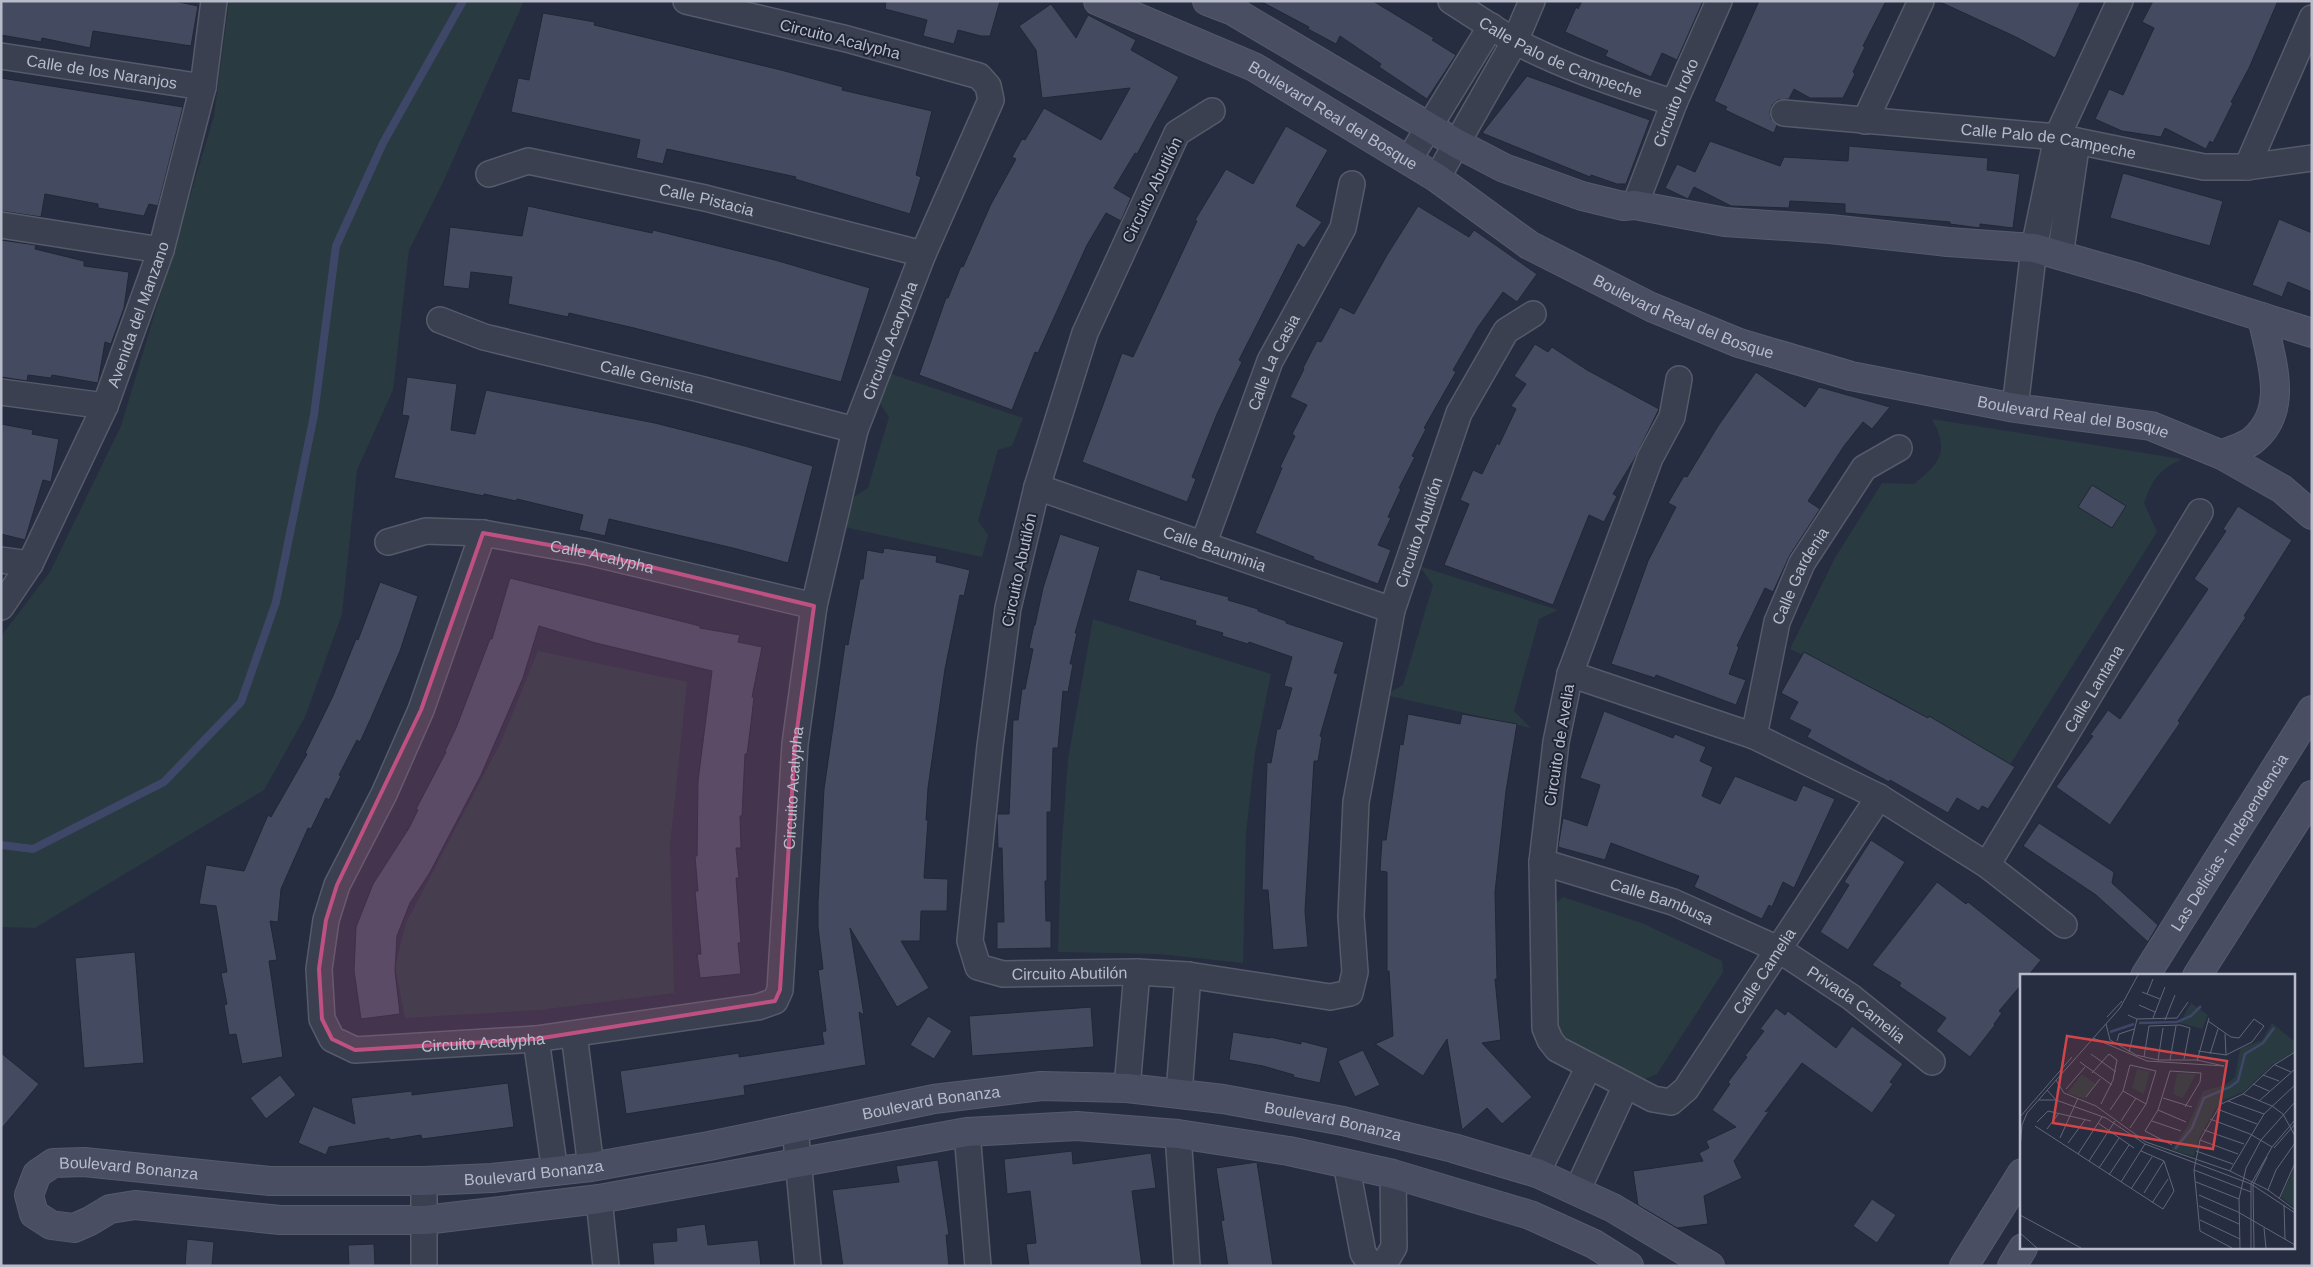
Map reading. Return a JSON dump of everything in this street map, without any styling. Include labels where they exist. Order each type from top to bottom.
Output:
[{"type":"street","name":"Avenida del Manzano","points":[[1,607],[30,564],[105,406],[161,250],[203,87],[214,1]]},
{"type":"street","name":"Circuito Acalypha","points":[[686,1],[848,39],[980,76],[988,86]]},
{"type":"street","name":"Boulevard Real del Bosque","points":[[1098,1],[1254,67],[1436,178],[1529,245],[1651,307],[1739,343],[1851,376],[2014,408],[2151,426],[2222,455],[2282,489],[2312,515]]},
{"type":"street","points":[[1207,1],[1233,11],[1456,143],[1504,168],[1582,196],[1623,206],[1635,205],[1725,222],[1830,229],[1948,242],[2034,248],[2139,278],[2312,333]]},
{"type":"street","name":"Calle Palo de Campeche","points":[[1452,1],[1515,41],[1588,74],[1674,103]]},
{"type":"street","points":[[1436,178],[1515,41],[1532,1]]},
{"type":"street","name":"Circuito Iroko","points":[[1635,205],[1674,103],[1719,1]]},
{"type":"street","points":[[1865,121],[1921,1]]},
{"type":"street","points":[[2014,408],[2034,248],[2067,139],[2120,1]]},
{"type":"street","points":[[2247,167],[2312,18]]},
{"type":"street","points":[[1408,161],[1491,26]]},
{"type":"street","name":"Calle de los Naranjos","points":[[1,56],[203,87]]},
{"type":"street","name":"Circuito Acarypha","points":[[814,606],[855,430],[923,254],[991,100],[988,86]]},
{"type":"street","name":"Circuito Abutilón","points":[[1212,111],[1177,133],[1085,333],[1037,487],[1008,608],[990,746],[970,941],[978,967],[1003,974],[1137,972],[1188,976],[1330,997],[1350,993],[1355,972],[1351,916],[1356,802],[1392,610],[1459,413],[1506,331],[1533,314]]},
{"type":"street","name":"Calle Palo de Campeche","points":[[1784,113],[2067,139],[2204,167],[2247,167],[2312,158]]},
{"type":"street","points":[[2060,256],[2067,139]]},
{"type":"street","name":"Calle Pistacia","points":[[489,174],[528,161],[705,198],[923,254]]},
{"type":"street","name":"Calle La Casia","points":[[1203,545],[1270,361],[1343,228],[1352,184]]},
{"type":"street","points":[[1,225],[161,250]]},
{"type":"street","points":[[2222,455],[2252,441],[2271,419],[2276,386],[2262,317]]},
{"type":"street","name":"Calle Genista","points":[[440,320],[484,337],[700,389],[855,430]]},
{"type":"street","name":"Circuito de Avelia","points":[[1626,1085],[1557,1049],[1550,1040],[1545,1028],[1542,862],[1556,742],[1570,674],[1650,458],[1672,416],[1679,379]]},
{"type":"street","points":[[1,392],[105,406]]},
{"type":"street","name":"Calle Gardenia","points":[[1754,736],[1777,622],[1802,562],[1864,468],[1899,448]]},
{"type":"street","name":"Calle Bauminia","points":[[1037,487],[1392,610]]},
{"type":"street","name":"Calle Lantana","points":[[1988,865],[2200,512]]},
{"type":"street","name":"Calle Acalypha","points":[[388,542],[426,532],[483,533],[588,552],[814,606]]},
{"type":"street","name":"Circuito Acalypha","points":[[483,533],[421,710],[384,794],[337,886],[326,920],[318,970],[322,1019],[332,1039],[355,1050],[536,1039],[758,1006],[775,1001],[780,990],[795,744],[814,606]]},
{"type":"street","points":[[1,560],[30,564]]},
{"type":"street","points":[[1570,674],[1754,736],[1880,797],[1988,865],[2064,925]]},
{"type":"street","name":"Las Delicias - Independencia","points":[[2146,974],[2312,710]]},
{"type":"street","points":[[2197,974],[2312,795]]},
{"type":"street","name":"Calle Camelia","points":[[1626,1085],[1653,1099],[1671,1102],[1686,1089],[1880,797]]},
{"type":"street","name":"Calle Bambusa","points":[[1542,862],[1673,902],[1778,949]]},
{"type":"street","name":"Privada Camelia","points":[[1778,949],[1851,997],[1932,1062]]},
{"type":"street","points":[[1126,1088],[1137,972]]},
{"type":"street","points":[[1179,1094],[1188,976]]},
{"type":"street","points":[[574,1034],[591,1167]]},
{"type":"street","points":[[536,1039],[555,1172]]},
{"type":"street","points":[[1537,1173],[1589,1066]]},
{"type":"street","points":[[1577,1191],[1626,1085]]},
{"type":"street","name":"Boulevard Bonanza","points":[[1629,1266],[1594,1244],[1530,1215],[1393,1174],[1289,1151],[1178,1134],[1077,1126],[967,1132],[800,1164],[599,1199],[425,1220],[280,1220],[135,1205],[110,1209],[74,1228],[51,1225],[34,1214],[29,1195],[37,1174],[53,1163],[84,1162],[270,1181],[424,1182],[555,1172],[591,1167],[709,1146],[934,1099],[1041,1086],[1126,1088],[1179,1094],[1343,1121],[1453,1148],[1537,1173],[1613,1208],[1710,1266]]},
{"type":"street","points":[[795,1127],[800,1164],[808,1266]]},
{"type":"street","points":[[967,1132],[978,1266]]},
{"type":"street","points":[[1178,1134],[1188,1266]]},
{"type":"street","points":[[1346,1163],[1363,1253],[1372,1266]]},
{"type":"street","points":[[1383,1266],[1394,1247],[1393,1174]]},
{"type":"street","points":[[1964,1266],[2020,1176]]},
{"type":"street","points":[[424,1182],[424,1266]]},
{"type":"street","points":[[599,1199],[606,1266]]},
{"type":"street","points":[[1594,1244],[1613,1208]]},
{"type":"street","points":[[2012,1266],[2022,1250]]},
{"type":"highlighted area","points":[[483,533],[588,552],[814,606],[795,744],[780,990],[775,1001],[536,1039],[355,1050],[332,1039],[322,1019],[319,969],[326,920],[337,885],[421,710]]},
{"type":"shaded area","points":[[229,1],[524,1],[443,182],[409,250],[393,390],[357,470],[342,614],[305,717],[264,790],[35,928],[1,927],[1,636],[50,572],[121,426],[214,116]]},
{"type":"shaded area","points":[[885,372],[1023,418],[1012,446],[998,450],[978,521],[988,535],[982,557],[844,527],[854,497],[868,488],[889,417],[877,399]]},
{"type":"shaded area","points":[[1932,419],[2182,459],[2167,467],[2157,476],[2150,487],[2144,503],[2157,532],[2009,766],[1893,698],[1790,649],[1835,558],[1882,483],[1914,484],[1936,463],[1941,449],[1937,430]]},
{"type":"shaded area","points":[[1419,566],[1558,610],[1539,619],[1514,711],[1531,728],[1385,695],[1403,685],[1433,585]]},
{"type":"shaded area","points":[[1093,619],[1271,674],[1255,753],[1246,833],[1243,963],[1158,954],[1058,952],[1061,855],[1068,759]]},
{"type":"shaded area","points":[[538,651],[687,682],[670,845],[674,993],[539,1010],[405,1018],[395,966],[406,923],[501,742]]},
{"type":"shaded area","points":[[1563,897],[1644,924],[1722,961],[1723,972],[1657,1074],[1645,1079],[1564,1043],[1553,1028],[1550,908]]},
{"type":"building","points":[[1,1],[174,1],[198,6],[191,46],[93,31],[90,48],[42,38],[41,42],[1,35]]},
{"type":"building","points":[[886,1],[1000,1],[990,36],[981,36],[958,30],[954,44],[923,36],[927,20],[885,9]]},
{"type":"building","points":[[1260,1],[1373,1],[1434,38],[1432,40],[1456,55],[1427,99],[1379,67],[1381,64],[1340,36],[1336,44],[1308,29],[1309,27]]},
{"type":"building","points":[[1582,1],[1703,1],[1677,60],[1662,53],[1651,77],[1605,56],[1608,51],[1565,32],[1576,7],[1578,9]]},
{"type":"building","points":[[1759,1],[1886,1],[1863,46],[1865,47],[1853,72],[1855,74],[1843,98],[1810,98],[1794,89],[1789,99],[1778,100],[1772,105],[1771,119],[1777,125],[1774,133],[1725,110],[1727,107],[1714,101]]},
{"type":"building","points":[[1938,1],[2081,1],[2055,58],[2016,37]]},
{"type":"building","points":[[2153,1],[2278,1],[2249,68],[2231,102],[2233,103],[2213,143],[2210,141],[2206,149],[2165,128],[2161,137],[2122,131],[2095,119],[2109,89],[2123,95],[2154,28],[2142,22]]},
{"type":"building","points":[[1051,4],[1076,38],[1088,15],[1136,40],[1131,50],[1179,77],[1137,154],[1135,153],[1114,188],[1131,198],[1121,221],[1106,213],[1087,245],[1038,353],[1035,352],[1012,410],[919,375],[946,298],[948,298],[961,266],[963,267],[991,204],[1016,159],[1012,157],[1022,139],[1025,140],[1044,108],[1101,140],[1130,88],[1042,98],[1036,50],[1019,26]]},
{"type":"building","points":[[543,13],[595,22],[594,25],[781,70],[843,87],[842,90],[932,111],[916,175],[921,177],[910,214],[795,179],[796,177],[667,149],[663,164],[636,158],[640,140],[511,112],[518,78],[529,80]]},
{"type":"building","points":[[1527,76],[1650,120],[1626,184],[1617,184],[1591,175],[1590,177],[1482,133]]},
{"type":"building","points":[[1,78],[183,107],[158,206],[149,204],[144,216],[98,208],[98,204],[45,194],[41,217],[1,211]]},
{"type":"building","points":[[1286,126],[1328,150],[1296,206],[1322,222],[1304,248],[1298,244],[1239,360],[1242,362],[1217,414],[1192,477],[1196,479],[1187,502],[1082,462],[1122,353],[1133,357],[1197,221],[1195,220],[1226,169],[1253,184]]},
{"type":"building","points":[[1710,141],[1780,166],[1784,157],[1848,161],[1849,146],[1988,158],[1987,170],[2020,174],[2013,228],[1980,224],[1980,228],[1950,224],[1950,222],[1845,213],[1845,204],[1790,201],[1789,208],[1731,206],[1694,187],[1688,199],[1665,188],[1677,164],[1695,172]]},
{"type":"building","points":[[2123,173],[2223,201],[2210,246],[2110,218]]},
{"type":"building","points":[[528,206],[652,233],[653,230],[775,260],[870,288],[841,382],[634,328],[569,313],[568,317],[508,304],[512,277],[471,272],[469,289],[443,286],[450,227],[522,236]]},
{"type":"building","points":[[1418,206],[1469,237],[1474,230],[1537,274],[1517,302],[1503,292],[1478,327],[1453,370],[1456,372],[1424,428],[1426,429],[1412,456],[1415,457],[1399,488],[1401,489],[1388,517],[1391,518],[1378,545],[1391,550],[1378,584],[1313,559],[1314,557],[1255,533],[1282,468],[1280,467],[1295,436],[1292,434],[1307,405],[1290,397],[1303,368],[1317,341],[1321,342],[1340,307],[1354,314],[1387,255]]},
{"type":"building","points":[[2279,219],[2312,233],[2312,292],[2288,282],[2282,297],[2252,285]]},
{"type":"building","points":[[1,240],[36,245],[35,249],[84,261],[84,266],[129,272],[124,308],[111,344],[105,342],[98,383],[52,375],[51,378],[28,375],[27,381],[1,377]]},
{"type":"building","points":[[1535,344],[1548,352],[1552,347],[1587,370],[1659,409],[1635,458],[1613,494],[1617,496],[1604,522],[1589,515],[1553,605],[1444,565],[1469,504],[1460,500],[1473,470],[1482,474],[1497,443],[1499,445],[1516,409],[1511,406],[1526,384],[1514,376]]},
{"type":"building","points":[[1756,372],[1805,407],[1819,387],[1890,407],[1872,429],[1863,422],[1844,446],[1808,501],[1820,509],[1790,555],[1773,592],[1765,588],[1737,646],[1739,647],[1729,674],[1746,680],[1736,705],[1656,675],[1655,678],[1611,664],[1648,561],[1676,507],[1668,503],[1684,476],[1687,477],[1718,426]]},
{"type":"building","points":[[407,377],[457,384],[451,430],[475,434],[486,390],[655,423],[813,466],[788,563],[609,519],[605,536],[579,530],[583,515],[517,499],[516,501],[484,494],[484,496],[394,478],[409,416],[402,415]]},
{"type":"building","points":[[1,424],[33,430],[32,434],[59,439],[51,482],[43,480],[25,540],[1,534]]},
{"type":"building","points":[[2092,485],[2126,506],[2112,528],[2078,507]]},
{"type":"building","points":[[2238,506],[2292,540],[2244,616],[2246,617],[2178,721],[2180,723],[2110,825],[2056,787],[2093,736],[2090,735],[2108,710],[2120,719],[2208,589],[2194,579],[2226,531],[2223,529]]},
{"type":"building","points":[[1060,534],[1100,547],[1075,633],[1077,633],[1070,664],[1073,664],[1068,692],[1063,691],[1058,748],[1053,748],[1051,812],[1047,812],[1047,881],[1045,881],[1046,921],[1051,921],[1051,948],[997,949],[997,922],[1004,922],[1002,848],[998,848],[997,814],[1009,814],[1013,720],[1018,720],[1022,689],[1025,689],[1033,649],[1029,648],[1034,625],[1043,588]]},
{"type":"building","points":[[884,548],[937,556],[936,562],[970,570],[964,596],[960,595],[945,669],[928,788],[924,878],[948,879],[947,911],[921,911],[920,941],[901,941],[929,988],[897,1007],[850,928],[864,1015],[859,1012],[866,1065],[744,1086],[745,1095],[626,1114],[620,1071],[739,1053],[739,1057],[824,1044],[822,1032],[826,1031],[818,970],[823,969],[818,927],[818,902],[824,789],[845,644],[848,645],[860,579],[863,579],[867,550],[883,553]]},
{"type":"building","points":[[1137,569],[1161,576],[1160,579],[1229,597],[1228,600],[1258,609],[1258,611],[1286,621],[1286,623],[1344,642],[1334,673],[1338,674],[1320,736],[1322,737],[1318,761],[1314,761],[1305,911],[1308,947],[1273,950],[1268,890],[1262,890],[1267,762],[1271,763],[1277,729],[1280,729],[1292,688],[1284,686],[1292,657],[1249,642],[1248,644],[1222,636],[1223,633],[1195,625],[1196,621],[1128,601]]},
{"type":"building","points":[[510,578],[700,626],[700,628],[740,635],[738,642],[762,647],[752,697],[754,697],[751,723],[747,754],[745,754],[742,816],[740,816],[741,848],[736,848],[739,878],[736,878],[741,943],[738,943],[741,974],[700,978],[697,954],[701,954],[695,891],[698,891],[695,856],[697,856],[698,781],[712,671],[596,643],[539,626],[523,678],[481,775],[429,874],[410,903],[397,936],[395,971],[400,1014],[361,1019],[354,971],[356,927],[373,884],[409,828],[418,810],[416,809],[446,752],[490,639],[492,639]]},
{"type":"building","points":[[380,582],[418,596],[400,651],[371,718],[360,742],[357,740],[339,775],[341,776],[329,800],[326,798],[311,829],[308,828],[281,889],[278,922],[270,921],[277,960],[269,961],[283,1057],[242,1064],[236,1034],[229,1035],[224,1005],[227,1004],[221,973],[227,972],[216,906],[199,904],[206,865],[244,871],[268,815],[271,817],[307,754],[305,753],[333,696],[356,639],[358,640]]},
{"type":"building","points":[[1804,652],[1928,718],[1929,716],[2015,767],[1988,809],[1982,806],[1979,811],[1957,798],[1948,813],[1890,780],[1889,782],[1807,737],[1811,730],[1789,719],[1798,702],[1781,693]]},
{"type":"building","points":[[1604,711],[1673,738],[1675,734],[1706,747],[1700,761],[1713,767],[1702,796],[1720,804],[1735,776],[1796,801],[1803,785],[1835,799],[1794,888],[1783,882],[1772,907],[1769,905],[1762,919],[1694,887],[1699,876],[1611,843],[1605,860],[1558,847],[1563,818],[1587,826],[1600,785],[1580,778]]},
{"type":"building","points":[[1408,714],[1460,724],[1462,714],[1517,724],[1506,791],[1495,892],[1497,979],[1495,979],[1501,1040],[1482,1043],[1532,1097],[1502,1124],[1487,1108],[1462,1130],[1447,1039],[1423,1076],[1375,1044],[1393,1036],[1389,971],[1387,971],[1387,872],[1380,871],[1382,840],[1386,840],[1400,744],[1403,745]]},
{"type":"building","points":[[2039,823],[2114,872],[2112,883],[2158,925],[2148,942],[2096,895],[2023,846]]},
{"type":"building","points":[[1871,840],[1905,862],[1848,950],[1820,932],[1849,885],[1844,882]]},
{"type":"building","points":[[1937,882],[1966,904],[1968,902],[2041,960],[2030,974],[2020,974],[2020,986],[1999,1011],[2002,1013],[1995,1025],[1970,1057],[1936,1031],[1946,1018],[1899,986],[1901,983],[1872,965]]},
{"type":"building","points":[[135,952],[144,1063],[84,1068],[75,958]]},
{"type":"building","points":[[1091,1007],[1094,1047],[972,1056],[969,1016]]},
{"type":"building","points":[[1776,1008],[1785,1015],[1788,1011],[1836,1048],[1852,1026],[1903,1064],[1890,1082],[1893,1084],[1872,1113],[1802,1063],[1765,1112],[1770,1110],[1734,1161],[1742,1178],[1704,1196],[1708,1224],[1677,1228],[1638,1205],[1633,1171],[1703,1161],[1699,1153],[1709,1148],[1706,1141],[1736,1127],[1712,1110],[1730,1084],[1728,1082],[1747,1057],[1745,1056],[1764,1031],[1760,1029]]},
{"type":"building","points":[[928,1016],[952,1031],[934,1059],[910,1045]]},
{"type":"building","points":[[1233,1032],[1270,1037],[1301,1044],[1301,1041],[1328,1048],[1320,1083],[1293,1077],[1294,1075],[1263,1066],[1229,1060]]},
{"type":"building","points":[[1363,1050],[1380,1085],[1355,1097],[1338,1061]]},
{"type":"building","points":[[1,1053],[39,1084],[1,1129]]},
{"type":"building","points":[[280,1075],[296,1095],[266,1119],[250,1098]]},
{"type":"building","points":[[508,1083],[514,1127],[422,1139],[421,1135],[390,1140],[389,1138],[329,1147],[326,1155],[298,1143],[313,1106],[355,1124],[351,1098],[412,1091],[412,1095]]},
{"type":"building","points":[[1072,1151],[1073,1164],[1151,1153],[1156,1188],[1132,1191],[1142,1266],[1029,1266],[1026,1244],[1036,1243],[1030,1191],[1007,1194],[1004,1159]]},
{"type":"building","points":[[938,1160],[949,1235],[946,1235],[949,1266],[843,1266],[832,1190],[899,1182],[896,1166]]},
{"type":"building","points":[[1257,1162],[1273,1266],[1228,1266],[1221,1221],[1224,1220],[1216,1168]]},
{"type":"building","points":[[1872,1199],[1896,1215],[1877,1243],[1853,1226]]},
{"type":"building","points":[[705,1224],[708,1245],[758,1240],[761,1266],[654,1266],[652,1243],[677,1241],[676,1228]]},
{"type":"building","points":[[187,1239],[214,1242],[212,1266],[185,1266]]},
{"type":"building","points":[[374,1244],[375,1266],[349,1266],[348,1245]]},
{"type":"waterway","points":[[1,845],[33,849],[164,782],[241,702],[276,602],[314,415],[336,246],[383,143],[463,1]]}]
